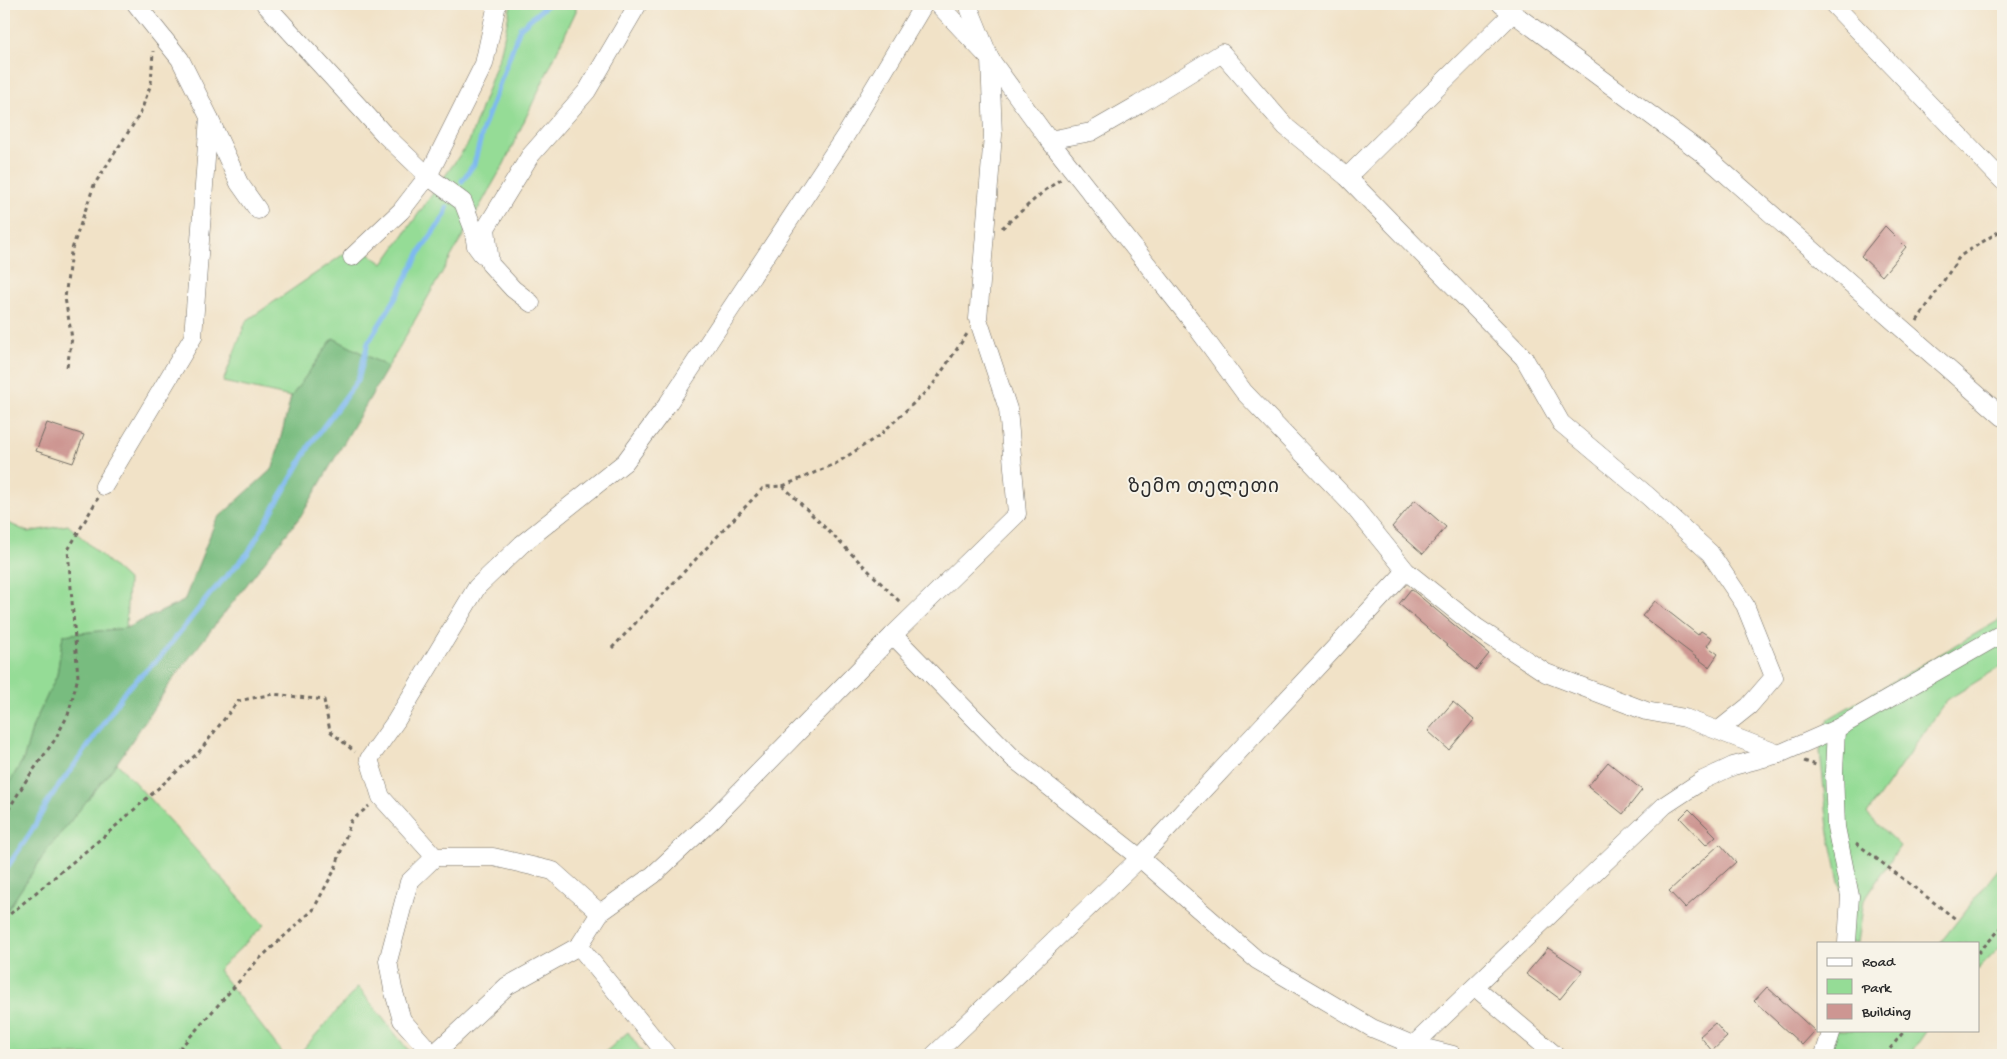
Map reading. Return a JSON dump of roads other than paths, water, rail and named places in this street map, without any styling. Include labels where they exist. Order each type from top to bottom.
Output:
[{"type":"street","points":[[136,4],[180,59],[238,182],[258,210]]},
{"type":"street","points":[[265,4],[384,134],[428,176],[463,202],[473,228],[476,246],[514,289],[532,303]]},
{"type":"street","points":[[352,257],[401,211],[428,176],[484,64],[497,4]]},
{"type":"street","points":[[490,264],[486,228],[530,156],[587,91],[638,4]]},
{"type":"street","points":[[435,857],[381,797],[369,759],[396,721],[477,587],[522,544],[625,462],[636,448],[667,405],[847,133],[924,4]]},
{"type":"street","points":[[938,4],[990,59],[1049,140],[1192,321],[1244,392],[1354,508],[1406,571],[1476,627],[1546,673],[1646,711],[1685,718],[1779,754]]},
{"type":"street","points":[[600,913],[553,871],[493,857],[435,857],[409,882],[388,961],[393,989],[402,1020],[433,1055],[449,1048],[507,986],[579,946],[600,913],[652,875],[714,818],[893,635],[1017,514],[1008,409],[978,319],[993,136],[990,59],[969,4]]},
{"type":"street","points":[[1833,4],[2003,181]]},
{"type":"street","points":[[1347,177],[1507,8],[1702,153],[2003,417]]},
{"type":"street","points":[[1049,140],[1091,132],[1138,106],[1222,53],[1286,127],[1347,177],[1524,358],[1561,423],[1710,553],[1745,605],[1774,678],[1749,706],[1719,730]]},
{"type":"street","points":[[104,486],[193,337],[209,117]]},
{"type":"street","points":[[934,1055],[1140,858],[1406,571]]},
{"type":"street","points":[[1408,1050],[1665,805],[1703,780],[1733,766],[1779,754],[1836,729],[2003,633]]},
{"type":"street","points":[[893,635],[1014,758],[1140,858],[1258,960],[1408,1050],[1452,1055]]},
{"type":"street","points":[[1836,729],[1834,772],[1836,827],[1850,896],[1847,942]]},
{"type":"street","points":[[579,946],[666,1055]]},
{"type":"street","points":[[1474,987],[1555,1055]]},
{"type":"street","points":[[1824,1055],[1831,1032]]},
{"type":"waterway","points":[[462,181],[474,164],[484,126],[520,28],[548,4]]},
{"type":"waterway","points":[[4,872],[31,832],[50,798],[87,748],[125,691],[161,656],[211,593],[248,553],[312,442],[358,380],[368,343],[395,299],[420,252],[445,215],[447,208]]},
{"type":"district","name":"ზემო თელეთი","points":[[1204,488]]}]
